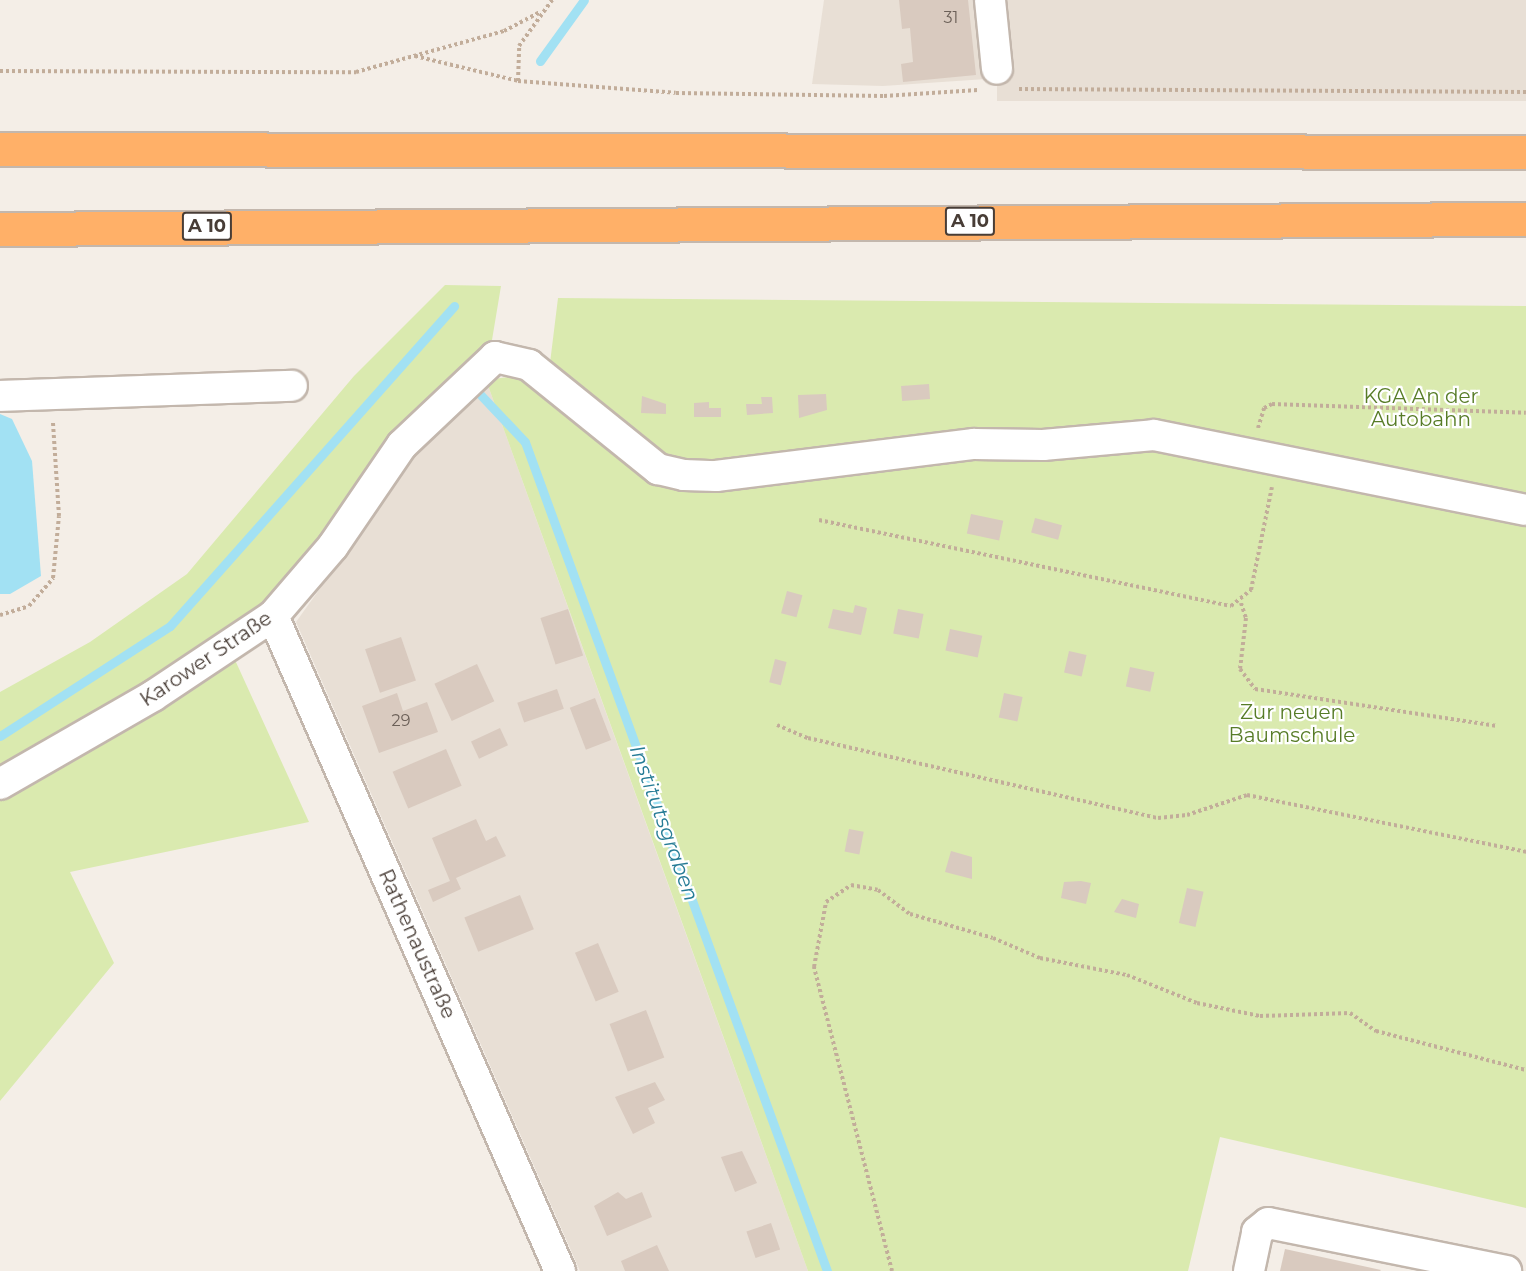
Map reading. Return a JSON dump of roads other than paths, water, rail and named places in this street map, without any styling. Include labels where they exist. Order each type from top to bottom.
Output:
[{"type":"highway","points":[[0,148],[1526,152]]},
{"type":"highway","name":"A 10","points":[[0,229],[1526,219]]},
{"type":"street","points":[[990,0],[998,79]]},
{"type":"street","name":"Karower Straße","points":[[0,784],[153,696],[273,616],[333,546],[402,445],[495,357],[529,365],[658,469],[684,475],[738,473],[974,444],[1043,445],[1154,435],[1526,510]]},
{"type":"street","points":[[0,396],[292,386]]},
{"type":"street","name":"Rathenaustraße","points":[[273,616],[560,1271]]},
{"type":"street","points":[[1249,1271],[1257,1232],[1268,1223],[1506,1271]]},
{"type":"water","points":[[0,414],[12,419],[32,461],[41,576],[10,594],[0,594]]},
{"type":"waterway","points":[[540,61],[584,0]]},
{"type":"waterway","points":[[0,736],[170,626],[454,306]]},
{"type":"waterway","name":"Institutsgraben","points":[[476,390],[525,442],[827,1271]]},
{"type":"park label","name":"KGA An der Autobahn","points":[[1421,408]]},
{"type":"park label","name":"Zur neuen Baumschule","points":[[1292,724]]}]
